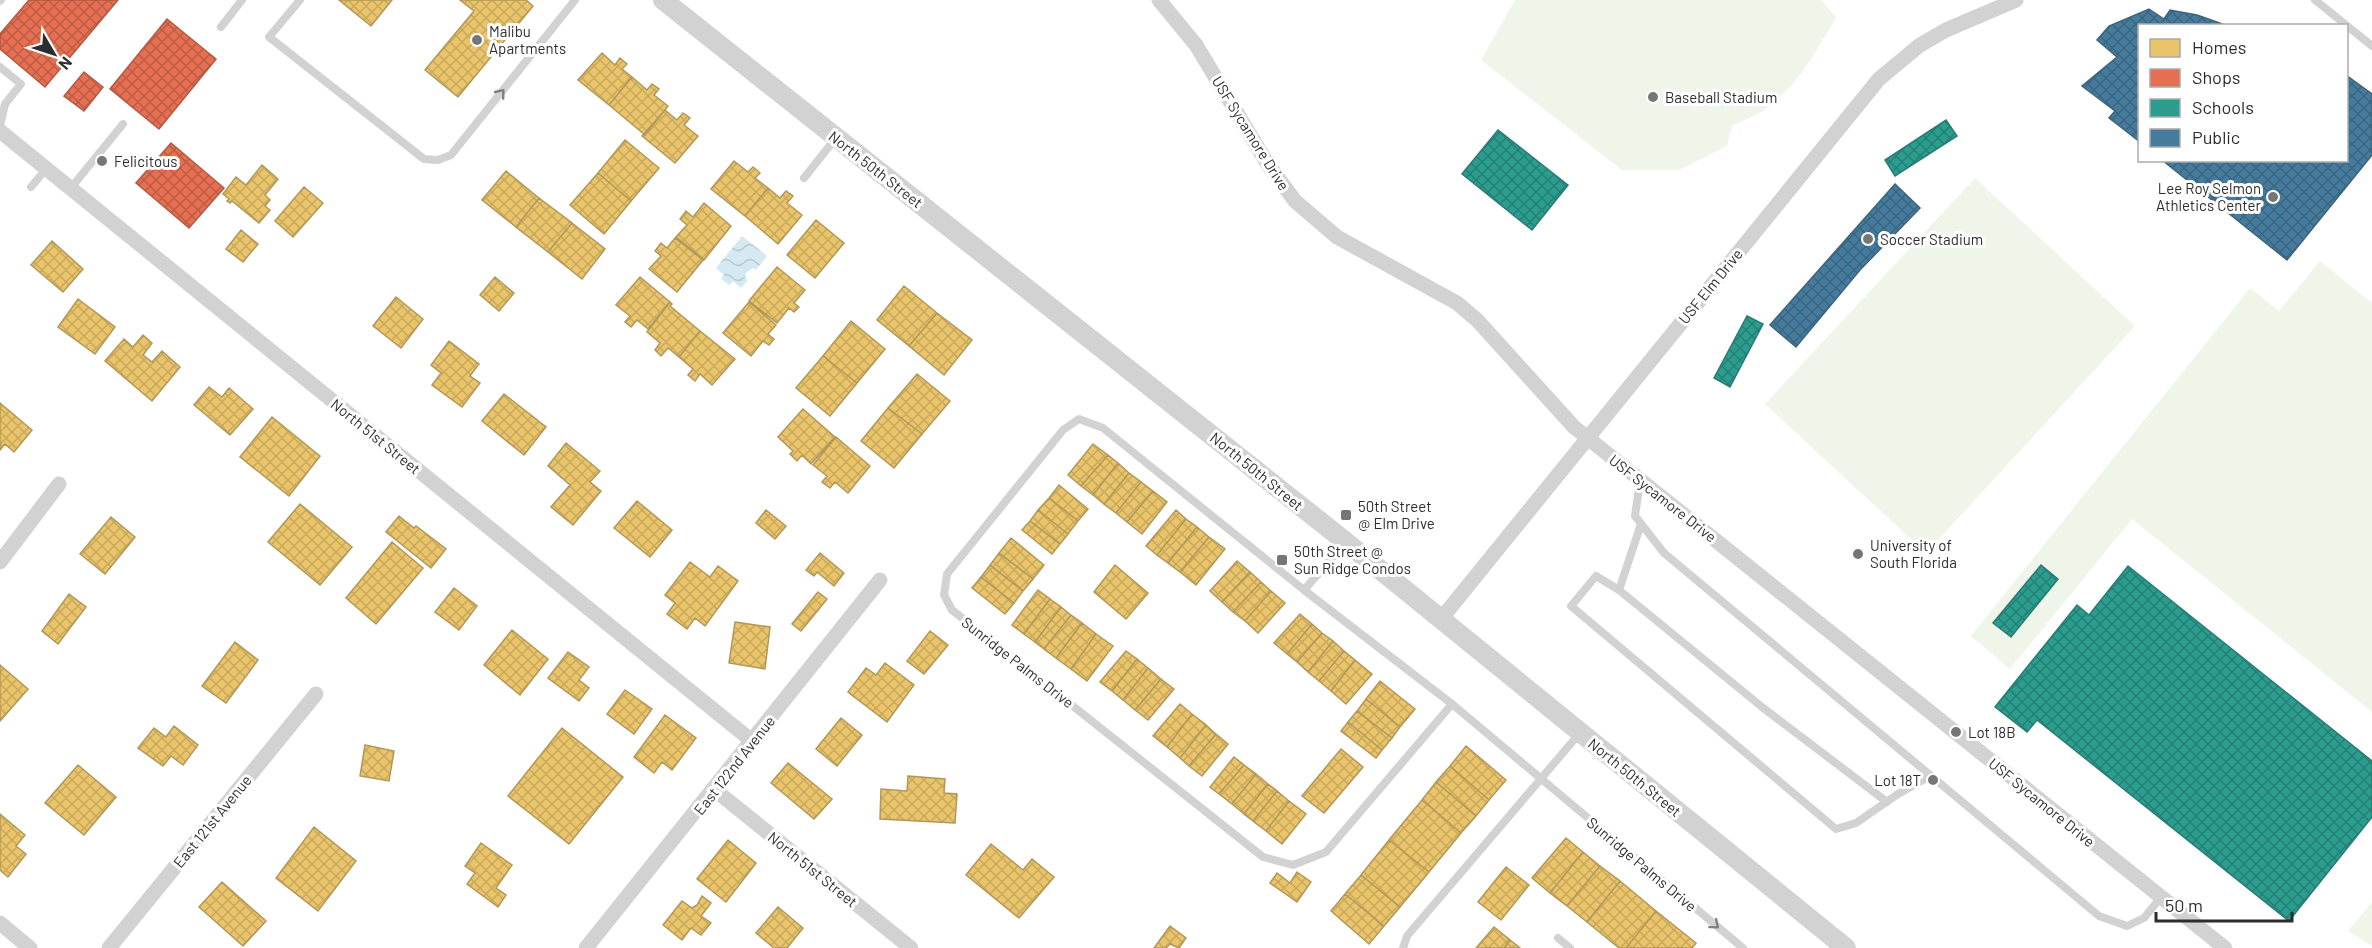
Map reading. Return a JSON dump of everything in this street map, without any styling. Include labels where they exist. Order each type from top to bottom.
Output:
[{"type":"street","name":"North 50th Street","points":[[663,0],[1346,542],[1846,948]]},
{"type":"street","name":"USF Sycamore Drive","points":[[1159,0],[1196,45],[1267,163],[1295,201],[1337,237],[1464,308],[1574,427],[1587,438],[2225,948]]},
{"type":"street","name":"USF Elm Drive","points":[[1441,619],[1879,79],[1920,45],[1946,30],[2016,0]]},
{"type":"street","name":"North 51st Street","points":[[0,131],[752,741]]},
{"type":"street","points":[[0,562],[59,484]]},
{"type":"street","name":"East 122nd Avenue","points":[[586,948],[715,790],[880,580]]},
{"type":"street","name":"East 121st Avenue","points":[[109,948],[316,694]]},
{"type":"street","name":"North 51st Street","points":[[715,790],[911,948]]},
{"type":"street","points":[[0,923],[30,948]]},
{"type":"lane","points":[[221,27],[242,0]]},
{"type":"lane","points":[[298,2],[269,37],[424,159],[438,160],[451,155],[574,0]]},
{"type":"lane","points":[[2315,0],[2345,24]]},
{"type":"lane","points":[[2348,27],[2372,46]]},
{"type":"lane","points":[[0,67],[21,84],[5,104],[0,126]]},
{"type":"lane","points":[[70,189],[123,124]]},
{"type":"lane","points":[[804,178],[836,138]]},
{"type":"lane","points":[[31,187],[46,169]]},
{"type":"lane","name":"Sunridge Palms Drive","points":[[1452,704],[1326,852],[1293,865],[1263,858],[952,610],[944,595],[946,574],[1063,430],[1079,419],[1103,428],[1304,590],[1452,704],[1743,948]]},
{"type":"lane","points":[[1640,479],[1635,516],[1664,553],[2099,916],[2127,927],[2144,918],[2161,897]]},
{"type":"lane","points":[[1619,590],[1641,524]]},
{"type":"lane","points":[[1304,590],[1346,542]]},
{"type":"lane","points":[[1887,802],[1762,707],[1619,590],[1596,576],[1571,606],[1836,828],[1856,824],[1930,776]]},
{"type":"lane","points":[[1403,948],[1407,936],[1580,733]]},
{"type":"lane","points":[[1558,938],[1570,948]]},
{"type":"shaded area","name":"Baseball Stadium","points":[[1515,0],[1821,0],[1836,17],[1814,55],[1788,89],[1766,109],[1732,126],[1727,146],[1679,170],[1622,170],[1481,60]]},
{"type":"shaded area","points":[[1975,178],[2135,326],[1926,553],[1765,404]]},
{"type":"shaded area","points":[[2320,261],[2372,303],[2372,712],[2132,519],[2010,669],[1971,636],[2250,288],[2279,311]]},
{"type":"shaded area","points":[[2372,902],[2372,946],[2348,931]]},
{"type":"water","points":[[742,236],[767,256],[756,270],[753,268],[746,273],[745,277],[748,280],[741,288],[733,281],[729,285],[721,279],[724,275],[716,268]]},
{"type":"building: Homes","points":[[339,0],[392,0],[371,26]]},
{"type":"building: Homes","name":"Malibu Apartments","points":[[460,0],[526,0],[533,6],[458,97],[425,70],[474,11]]},
{"type":"building: Homes","points":[[602,53],[615,65],[620,58],[627,64],[622,69],[632,77],[609,105],[578,80]]},
{"type":"building: Homes","points":[[632,77],[647,90],[652,84],[659,89],[654,95],[668,106],[645,135],[609,105]]},
{"type":"building: Homes","points":[[665,110],[677,120],[683,113],[690,118],[684,125],[698,136],[675,163],[642,136]]},
{"type":"building: Homes","points":[[625,140],[659,168],[631,201],[598,173]]},
{"type":"building: Homes","points":[[734,161],[748,172],[753,167],[760,173],[755,178],[768,188],[745,216],[711,189]]},
{"type":"building: Homes","points":[[262,165],[278,179],[265,195],[270,200],[265,206],[270,210],[259,223],[232,201],[230,203],[227,201],[229,199],[223,194],[236,177],[246,185]]},
{"type":"building: Homes","points":[[506,171],[539,198],[516,227],[482,200]]},
{"type":"building: Homes","points":[[598,173],[631,201],[604,234],[570,205]]},
{"type":"building: Homes","points":[[304,187],[323,203],[293,237],[275,221]]},
{"type":"building: Homes","points":[[768,188],[780,198],[786,191],[793,196],[787,203],[802,215],[778,244],[745,216]]},
{"type":"building: Homes","points":[[539,198],[572,223],[548,252],[516,227]]},
{"type":"building: Homes","points":[[704,203],[731,226],[704,260],[676,237],[687,225],[680,219],[686,211],[693,217]]},
{"type":"building: Homes","points":[[816,220],[844,243],[815,278],[787,255]]},
{"type":"building: Homes","points":[[572,223],[605,249],[582,279],[548,252]]},
{"type":"building: Homes","points":[[241,230],[258,244],[243,262],[226,249]]},
{"type":"building: Homes","points":[[675,238],[703,260],[677,292],[649,269],[661,256],[655,251],[661,243],[667,248]]},
{"type":"building: Homes","points":[[52,241],[83,269],[63,292],[31,265]]},
{"type":"building: Homes","points":[[777,267],[805,290],[794,303],[799,307],[794,312],[789,308],[777,323],[749,301]]},
{"type":"building: Homes","points":[[495,277],[514,293],[499,311],[480,295]]},
{"type":"building: Homes","points":[[640,277],[670,302],[648,329],[637,320],[631,327],[625,322],[630,316],[616,305]]},
{"type":"building: Homes","points":[[904,286],[937,313],[909,346],[877,320]]},
{"type":"building: Homes","points":[[396,297],[423,319],[401,348],[373,326]]},
{"type":"building: Homes","points":[[78,299],[115,327],[95,354],[58,327]]},
{"type":"building: Homes","points":[[670,302],[672,304],[670,306],[700,331],[679,357],[668,348],[661,356],[655,350],[660,343],[647,332]]},
{"type":"building: Homes","points":[[749,302],[776,325],[768,334],[774,339],[769,345],[763,341],[751,356],[723,333]]},
{"type":"building: Homes","points":[[937,313],[972,340],[944,375],[909,346]]},
{"type":"building: Homes","points":[[851,321],[885,349],[857,383],[823,356]]},
{"type":"building: Homes","points":[[700,331],[735,359],[712,385],[700,374],[695,381],[688,375],[693,369],[679,357]]},
{"type":"building: Homes","points":[[143,335],[152,343],[143,355],[152,362],[162,351],[180,367],[152,401],[105,361],[124,339],[133,347]]},
{"type":"building: Homes","points":[[449,341],[479,364],[470,376],[480,383],[462,407],[432,385],[441,373],[431,365]]},
{"type":"building: Homes","points":[[823,356],[857,383],[830,416],[796,388]]},
{"type":"building: Homes","points":[[917,374],[950,401],[922,434],[888,408]]},
{"type":"building: Homes","points":[[209,387],[222,397],[229,388],[253,409],[230,435],[194,405]]},
{"type":"building: Homes","points":[[504,394],[546,427],[524,455],[482,421]]},
{"type":"building: Homes","points":[[0,403],[32,430],[14,452],[5,444],[0,450]]},
{"type":"building: Homes","points":[[888,408],[922,434],[894,468],[861,441]]},
{"type":"building: Homes","points":[[803,409],[835,437],[811,464],[802,455],[797,461],[790,454],[793,451],[778,437]]},
{"type":"building: Homes","points":[[272,417],[320,456],[289,496],[240,457]]},
{"type":"building: Homes","points":[[836,437],[870,466],[848,493],[835,482],[830,488],[822,482],[827,476],[813,465]]},
{"type":"building: Homes","points":[[566,443],[600,471],[590,482],[601,491],[573,525],[551,507],[570,485],[548,466]]},
{"type":"building: Homes","points":[[1093,444],[1108,455],[1081,486],[1068,475]]},
{"type":"building: Homes","points":[[1108,455],[1118,463],[1093,495],[1081,486]]},
{"type":"building: Homes","points":[[1118,463],[1129,473],[1104,504],[1093,495]]},
{"type":"building: Homes","points":[[1129,473],[1141,482],[1116,513],[1104,504]]},
{"type":"building: Homes","points":[[1141,482],[1153,491],[1127,522],[1116,513]]},
{"type":"building: Homes","points":[[1059,485],[1088,509],[1078,521],[1049,498]]},
{"type":"building: Homes","points":[[1153,491],[1167,502],[1142,534],[1127,522]]},
{"type":"building: Homes","points":[[1049,498],[1078,521],[1068,534],[1038,510]]},
{"type":"building: Homes","points":[[637,501],[672,530],[650,557],[614,528]]},
{"type":"building: Homes","points":[[300,504],[352,547],[320,585],[268,542]]},
{"type":"building: Homes","points":[[766,510],[786,526],[775,539],[756,523]]},
{"type":"building: Homes","points":[[1038,510],[1068,534],[1060,544],[1030,521]]},
{"type":"building: Homes","points":[[1176,510],[1186,519],[1157,555],[1146,546]]},
{"type":"building: Homes","points":[[399,516],[446,549],[431,568],[386,532]]},
{"type":"building: Homes","points":[[111,517],[135,537],[105,574],[80,554]]},
{"type":"building: Homes","points":[[1186,519],[1197,527],[1168,563],[1157,555]]},
{"type":"building: Homes","points":[[1030,521],[1060,544],[1052,554],[1022,530]]},
{"type":"building: Homes","points":[[1197,527],[1209,537],[1180,572],[1168,563]]},
{"type":"building: Homes","points":[[1209,537],[1225,549],[1196,585],[1180,572]]},
{"type":"building: Homes","points":[[1011,538],[1044,565],[1033,579],[999,553]]},
{"type":"building: Homes","points":[[392,542],[423,568],[376,624],[346,598]]},
{"type":"building: Homes","points":[[820,553],[844,573],[834,586],[817,572],[814,576],[806,570]]},
{"type":"building: Homes","points":[[999,553],[1033,579],[1023,591],[990,565]]},
{"type":"building: Homes","points":[[1237,561],[1250,572],[1222,602],[1210,591]]},
{"type":"building: Homes","points":[[690,562],[710,577],[718,566],[738,581],[705,626],[695,618],[687,629],[667,614],[675,603],[665,595]]},
{"type":"building: Homes","points":[[990,565],[1023,591],[1014,603],[981,577]]},
{"type":"building: Homes","points":[[1115,565],[1148,593],[1126,619],[1094,592]]},
{"type":"building: Homes","points":[[1250,572],[1261,582],[1233,612],[1222,602]]},
{"type":"building: Homes","points":[[981,577],[1014,603],[1005,614],[972,588]]},
{"type":"building: Homes","points":[[1261,582],[1271,591],[1245,621],[1233,612]]},
{"type":"building: Homes","points":[[454,588],[477,606],[459,630],[435,612]]},
{"type":"building: Homes","points":[[1038,590],[1050,599],[1024,634],[1012,625]]},
{"type":"building: Homes","points":[[1271,591],[1285,603],[1258,633],[1245,621]]},
{"type":"building: Homes","points":[[818,592],[827,599],[801,631],[792,624]]},
{"type":"building: Homes","points":[[69,594],[86,607],[58,644],[42,631]]},
{"type":"building: Homes","points":[[1050,599],[1061,607],[1035,642],[1024,634]]},
{"type":"building: Homes","points":[[1061,607],[1071,615],[1044,649],[1035,642]]},
{"type":"building: Homes","points":[[1300,614],[1312,624],[1287,654],[1274,643]]},
{"type":"building: Homes","points":[[1071,615],[1082,623],[1056,658],[1044,649]]},
{"type":"building: Homes","points":[[735,622],[770,627],[765,669],[729,663]]},
{"type":"building: Homes","points":[[1082,623],[1096,634],[1071,669],[1056,658]]},
{"type":"building: Homes","points":[[1312,624],[1322,633],[1297,662],[1287,654]]},
{"type":"building: Homes","points":[[512,630],[548,659],[520,695],[484,665]]},
{"type":"building: Homes","points":[[930,631],[948,645],[924,674],[907,661]]},
{"type":"building: Homes","points":[[1322,633],[1333,641],[1308,672],[1297,662]]},
{"type":"building: Homes","points":[[1096,634],[1113,646],[1087,681],[1071,669]]},
{"type":"building: Homes","points":[[1333,641],[1344,651],[1319,681],[1308,672]]},
{"type":"building: Homes","points":[[235,642],[258,660],[226,703],[202,686]]},
{"type":"building: Homes","points":[[1126,651],[1137,659],[1112,691],[1100,682]]},
{"type":"building: Homes","points":[[1344,651],[1355,660],[1331,691],[1319,681]]},
{"type":"building: Homes","points":[[568,652],[589,667],[579,680],[589,688],[579,701],[548,678]]},
{"type":"building: Homes","points":[[1137,659],[1148,668],[1123,700],[1112,691]]},
{"type":"building: Homes","points":[[1355,660],[1372,674],[1346,704],[1331,691]]},
{"type":"building: Homes","points":[[885,663],[914,685],[887,722],[848,692],[866,668],[876,675]]},
{"type":"building: Homes","points":[[0,665],[28,689],[0,721]]},
{"type":"building: Homes","points":[[1148,668],[1161,679],[1135,710],[1123,700]]},
{"type":"building: Homes","points":[[1161,679],[1174,689],[1148,720],[1135,710]]},
{"type":"building: Homes","points":[[1380,681],[1415,709],[1400,727],[1366,699]]},
{"type":"building: Homes","points":[[625,690],[652,709],[634,734],[607,714]]},
{"type":"building: Homes","points":[[1366,699],[1400,727],[1392,738],[1357,711]]},
{"type":"building: Homes","points":[[1180,704],[1192,714],[1167,747],[1153,736]]},
{"type":"building: Homes","points":[[1357,711],[1392,738],[1382,750],[1348,722]]},
{"type":"building: Homes","points":[[1192,714],[1206,725],[1180,758],[1167,747]]},
{"type":"building: Homes","points":[[665,715],[696,738],[672,770],[662,762],[654,773],[634,757]]},
{"type":"building: Homes","points":[[841,718],[862,735],[837,766],[816,749]]},
{"type":"building: Homes","points":[[1348,722],[1382,750],[1376,758],[1341,731]]},
{"type":"building: Homes","points":[[1206,725],[1216,734],[1189,766],[1180,758]]},
{"type":"building: Homes","points":[[174,726],[198,745],[183,765],[171,756],[163,766],[138,748],[154,728],[166,737]]},
{"type":"building: Homes","points":[[562,728],[623,777],[569,844],[508,796]]},
{"type":"building: Homes","points":[[1216,734],[1228,744],[1202,776],[1189,766]]},
{"type":"building: Homes","points":[[365,745],[394,751],[389,781],[360,776]]},
{"type":"building: Homes","points":[[1466,746],[1506,780],[1489,800],[1450,766]]},
{"type":"building: Homes","points":[[1341,749],[1363,767],[1324,813],[1302,796]]},
{"type":"building: Homes","points":[[1234,757],[1244,765],[1219,794],[1210,787]]},
{"type":"building: Homes","points":[[788,763],[832,799],[814,819],[771,783]]},
{"type":"building: Homes","points":[[78,765],[116,797],[84,835],[45,803]]},
{"type":"building: Homes","points":[[1244,765],[1256,774],[1232,804],[1219,794]]},
{"type":"building: Homes","points":[[1450,766],[1489,800],[1476,816],[1436,782]]},
{"type":"building: Homes","points":[[1256,774],[1268,784],[1244,814],[1232,804]]},
{"type":"building: Homes","points":[[908,776],[945,779],[944,793],[957,794],[955,823],[880,819],[881,789],[907,791]]},
{"type":"building: Homes","points":[[1436,782],[1476,816],[1461,833],[1422,800]]},
{"type":"building: Homes","points":[[1268,784],[1277,791],[1253,821],[1244,814]]},
{"type":"building: Homes","points":[[1277,791],[1289,801],[1266,831],[1253,821]]},
{"type":"building: Homes","points":[[1422,800],[1461,833],[1429,872],[1389,840]]},
{"type":"building: Homes","points":[[1289,801],[1306,814],[1282,844],[1266,831]]},
{"type":"building: Homes","points":[[0,814],[25,835],[16,846],[26,854],[8,877],[0,870]]},
{"type":"building: Homes","points":[[314,827],[356,861],[318,911],[276,878]]},
{"type":"building: Homes","points":[[1566,838],[1583,852],[1550,893],[1532,878]]},
{"type":"building: Homes","points":[[728,840],[756,863],[726,902],[697,879]]},
{"type":"building: Homes","points":[[1389,840],[1429,872],[1400,907],[1361,875]]},
{"type":"building: Homes","points":[[481,843],[512,865],[496,888],[506,895],[498,907],[467,884],[475,873],[465,866]]},
{"type":"building: Homes","points":[[991,844],[1023,870],[1032,859],[1054,877],[1019,918],[966,875]]},
{"type":"building: Homes","points":[[1583,852],[1600,866],[1567,906],[1550,893]]},
{"type":"building: Homes","points":[[1600,866],[1620,881],[1587,922],[1567,906]]},
{"type":"building: Homes","points":[[1506,867],[1529,885],[1501,920],[1478,902]]},
{"type":"building: Homes","points":[[1297,872],[1311,882],[1297,902],[1270,883],[1277,873],[1290,883]]},
{"type":"building: Homes","points":[[1361,875],[1400,907],[1384,926],[1345,894]]},
{"type":"building: Homes","points":[[1620,881],[1656,911],[1626,948],[1619,948],[1587,922]]},
{"type":"building: Homes","points":[[222,882],[266,921],[243,946],[199,907]]},
{"type":"building: Homes","points":[[1345,894],[1384,926],[1369,944],[1331,911]]},
{"type":"building: Homes","points":[[702,896],[711,903],[701,916],[711,923],[701,935],[691,928],[682,940],[663,925],[682,901],[692,908],[697,905]]},
{"type":"building: Homes","points":[[778,907],[803,928],[787,948],[774,948],[756,933]]},
{"type":"building: Homes","points":[[1656,911],[1696,943],[1692,948],[1626,948]]},
{"type":"building: Homes","points":[[1170,926],[1186,938],[1179,948],[1170,944],[1166,948],[1154,948]]},
{"type":"building: Homes","points":[[1494,927],[1510,940],[1504,948],[1476,948]]},
{"type":"building: Homes","points":[[1510,940],[1519,947],[1520,948],[1504,948]]},
{"type":"building: Shops","points":[[29,0],[118,0],[45,87],[0,49],[0,34]]},
{"type":"building: Shops","points":[[167,19],[216,59],[159,129],[110,89]]},
{"type":"building: Shops","points":[[84,72],[103,87],[84,111],[64,96]]},
{"type":"building: Shops","points":[[171,143],[224,188],[189,228],[136,183]]},
{"type":"building: Schools","points":[[1946,120],[1957,136],[1895,176],[1885,160]]},
{"type":"building: Schools","points":[[1498,130],[1568,185],[1532,230],[1462,174]]},
{"type":"building: Schools","points":[[1747,316],[1763,324],[1730,387],[1714,378]]},
{"type":"building: Schools","points":[[2041,565],[2058,579],[2011,637],[1993,623]]},
{"type":"building: Schools","points":[[2128,566],[2372,761],[2372,817],[2289,921],[2037,720],[2027,732],[1995,707],[2077,605],[2089,615]]},
{"type":"building: Public","name":"Lee Roy Selmon Athletics Center","points":[[2149,9],[2164,19],[2170,10],[2197,15],[2222,24],[2138,24],[2138,140],[2109,118],[2115,111],[2082,86],[2117,57],[2097,40],[2109,26]]},
{"type":"building: Public","name":"Lee Roy Selmon Athletics Center","points":[[2348,76],[2372,94],[2372,155],[2287,260],[2164,162],[2348,162]]},
{"type":"building: Public","name":"Soccer Stadium","points":[[1895,184],[1920,208],[1860,270],[1796,347],[1770,325]]},
{"type":"place","name":"Malibu Apartments","points":[[477,40]]},
{"type":"place","name":"Baseball Stadium","points":[[1653,97]]},
{"type":"place","name":"Felicitous","points":[[102,161]]},
{"type":"place","name":"Lee Roy Selmon Athletics Center","points":[[2273,197]]},
{"type":"place","name":"Soccer Stadium","points":[[1868,239]]},
{"type":"place","name":"50th Street @ Elm Drive","points":[[1346,515]]},
{"type":"place","name":"University of South Florida","points":[[1858,554]]},
{"type":"place","name":"50th Street @ Sun Ridge Condos","points":[[1282,560]]},
{"type":"place","name":"Lot 18B","points":[[1956,732]]},
{"type":"place","name":"Lot 18T","points":[[1933,780]]}]
